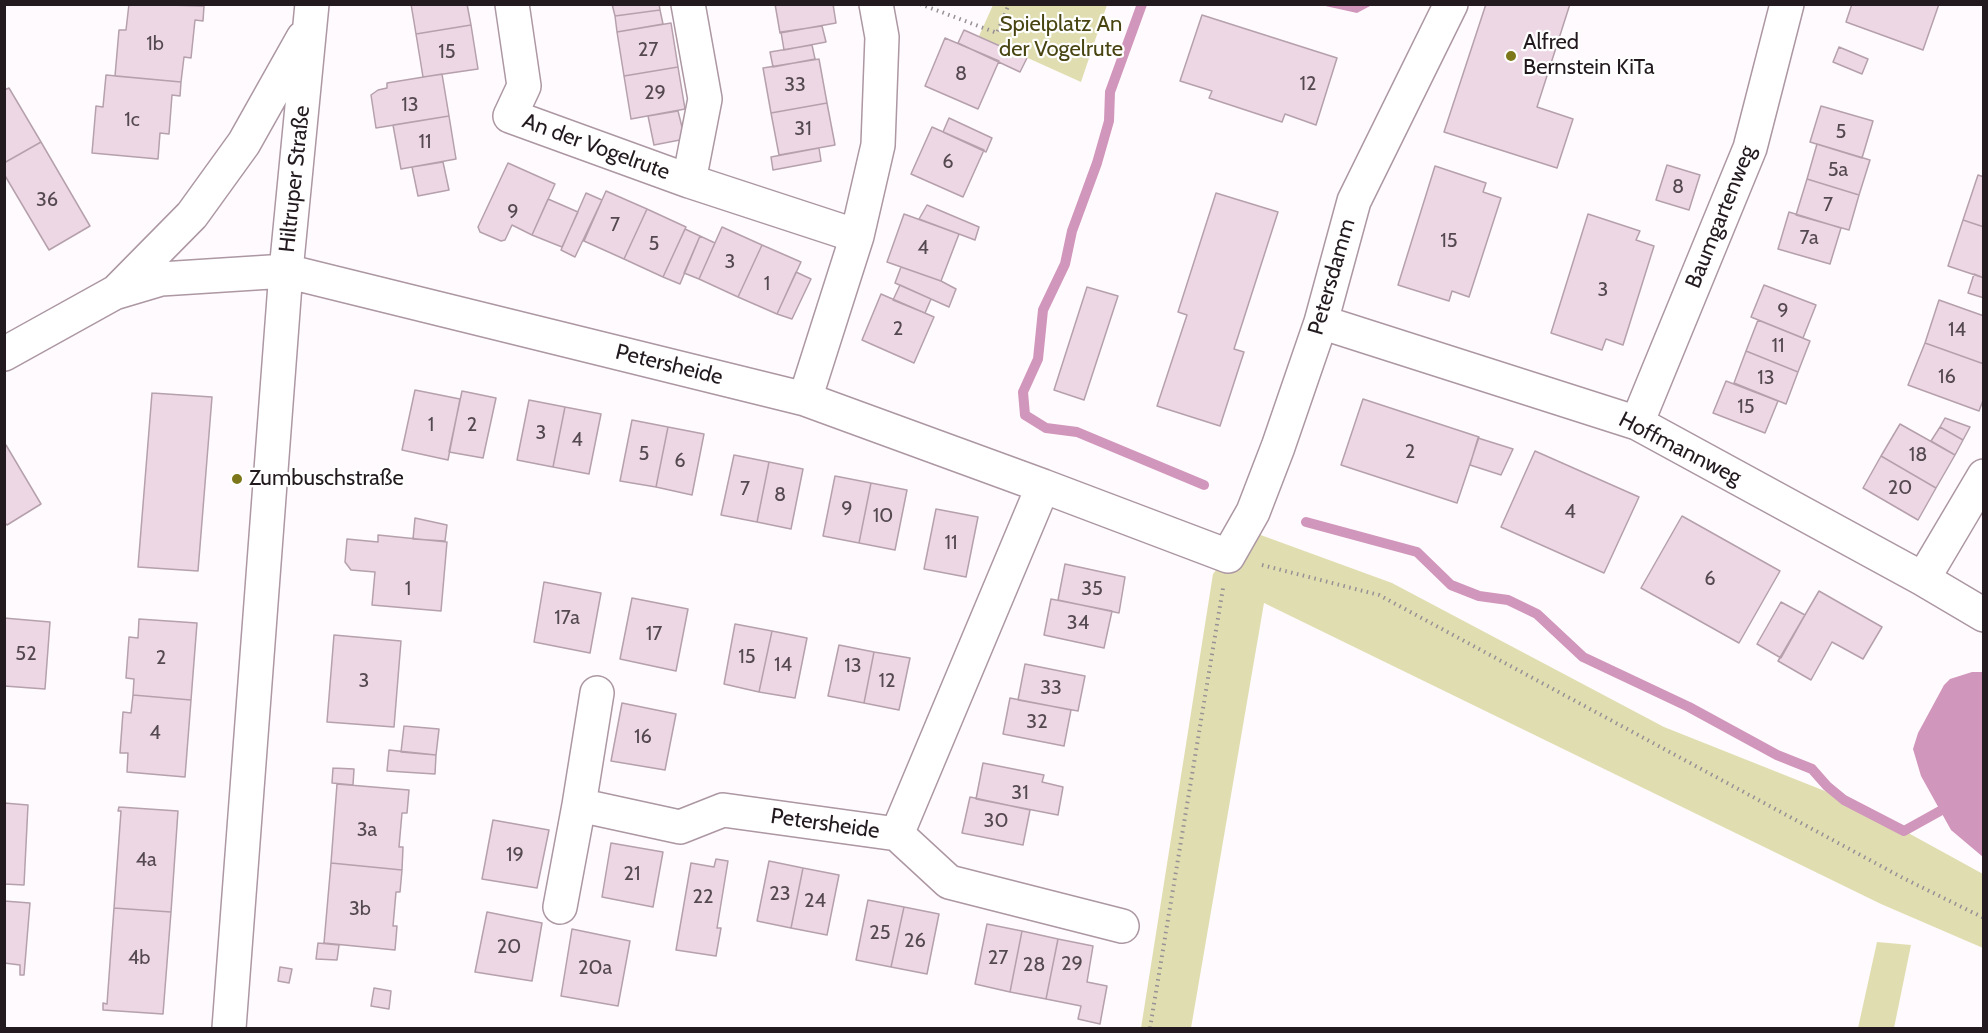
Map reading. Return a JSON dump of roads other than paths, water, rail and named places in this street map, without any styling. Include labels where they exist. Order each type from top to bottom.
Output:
[{"type":"street","name":"An der Vogelrute","points":[[512,4],[524,86],[510,116],[689,181],[857,236]]},
{"type":"street","name":"An der Vogelrute","points":[[688,4],[705,99],[689,181]]},
{"type":"street","points":[[805,399],[857,236],[878,145],[882,37],[876,4]]},
{"type":"street","name":"Petersdamm","points":[[1228,556],[1254,512],[1321,322],[1354,201],[1418,75],[1450,4]]},
{"type":"street","name":"Baumgartenweg","points":[[1636,423],[1750,148],[1787,4]]},
{"type":"street","points":[[114,293],[192,215],[244,143],[311,16]]},
{"type":"street","name":"Hiltruper Straße","points":[[4,354],[114,293],[161,279],[286,270],[311,16]]},
{"type":"street","points":[[229,1029],[286,270]]},
{"type":"street","name":"Petersheide","points":[[286,270],[805,399],[1228,556]]},
{"type":"street","name":"Hoffmannweg","points":[[1321,322],[1636,423],[1923,579],[1983,615]]},
{"type":"street","points":[[1923,579],[1983,476]]},
{"type":"street","name":"Petersheide","points":[[897,834],[1043,486]]},
{"type":"street","points":[[560,907],[597,693]]},
{"type":"street","name":"Petersheide","points":[[579,805],[680,827],[723,810],[897,834],[949,882],[1122,926]]},
{"type":"waterway","points":[[1142,4],[1110,92],[1109,121],[1097,163],[1072,231],[1065,264],[1043,310],[1038,359],[1023,392],[1025,415],[1046,428],[1077,432],[1204,485]]},
{"type":"waterway","points":[[1306,522],[1417,552],[1451,585],[1479,596],[1508,600],[1537,614],[1583,657],[1689,707],[1777,755],[1812,769],[1844,800],[1904,831],[1940,811]]},
{"type":"place","name":"Alfred Bernstein KiTa","points":[[1511,56]]},
{"type":"place","name":"Zumbuschstraße","points":[[237,479]]},
{"type":"park label","name":"Spielplatz An der Vogelrute","points":[[1061,38]]}]
